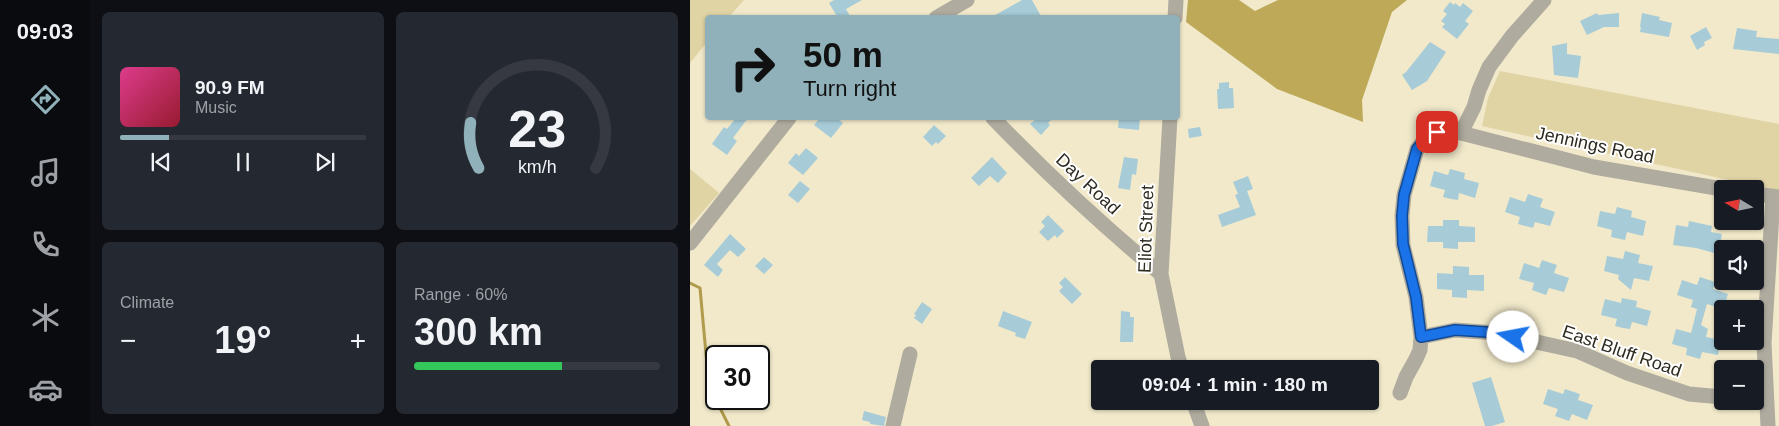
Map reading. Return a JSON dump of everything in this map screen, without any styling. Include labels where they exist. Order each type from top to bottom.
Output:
[{"type":"street","points":[[941,15],[966,0]]},
{"type":"street","points":[[1175,15],[1176,0]]},
{"type":"street","points":[[1462,133],[1489,66],[1512,36],[1544,0]]},
{"type":"street","points":[[690,243],[787,120]]},
{"type":"street","name":"Day Road","points":[[995,120],[1108,230],[1161,274]]},
{"type":"street","name":"Eliot Street","points":[[1170,120],[1161,274],[1179,360]]},
{"type":"street","name":"Jennings Road","points":[[1400,393],[1420,350],[1421,337],[1416,297],[1403,244],[1402,216],[1404,195],[1417,149],[1426,138],[1437,132],[1462,133],[1594,167],[1714,188]]},
{"type":"street","points":[[1763,360],[1776,197]]},
{"type":"street","name":"East Bluff Road","points":[[1421,337],[1455,330],[1496,333],[1577,351],[1627,373],[1689,394],[1714,396]]},
{"type":"street","points":[[893,426],[910,354]]},
{"type":"street","points":[[1196,410],[1202,426]]},
{"type":"street","points":[[1764,410],[1768,426]]},
{"type":"shaded area","points":[[690,0],[744,0],[731,15],[705,15],[705,44],[690,63]]},
{"type":"shaded area","points":[[1188,0],[1239,0],[1255,11],[1278,0],[1407,0],[1392,12],[1362,100],[1363,122],[1277,89],[1186,22]]},
{"type":"shaded area","points":[[1500,71],[1779,124],[1779,191],[1764,188],[1764,180],[1729,180],[1482,126],[1488,98]]},
{"type":"shaded area","points":[[690,169],[719,193],[690,226]]},
{"type":"building","points":[[834,0],[862,0],[846,9],[849,15],[836,15],[829,3]]},
{"type":"building","points":[[1022,0],[1032,0],[1040,15],[995,15]]},
{"type":"building","points":[[1450,2],[1460,7],[1463,3],[1473,11],[1465,21],[1469,24],[1457,39],[1442,27],[1445,24],[1441,21],[1447,14],[1443,11]]},
{"type":"building","points":[[1597,13],[1598,15],[1619,13],[1619,27],[1604,27],[1587,35],[1580,21]]},
{"type":"building","points":[[1642,13],[1660,17],[1659,20],[1672,23],[1669,37],[1640,32]]},
{"type":"building","points":[[1706,27],[1712,38],[1704,42],[1705,45],[1697,50],[1690,36]]},
{"type":"building","points":[[1737,28],[1757,31],[1756,37],[1779,39],[1779,54],[1733,49]]},
{"type":"building","points":[[1430,42],[1446,52],[1427,81],[1412,90],[1402,75]]},
{"type":"building","points":[[1567,43],[1567,54],[1581,56],[1578,78],[1554,75],[1552,46]]},
{"type":"building","points":[[1229,82],[1229,88],[1233,88],[1234,108],[1218,109],[1217,89],[1219,89],[1219,83]]},
{"type":"building","points":[[734,120],[746,120],[733,138],[737,141],[727,155],[712,144],[724,127],[727,129]]},
{"type":"building","points":[[818,120],[839,120],[843,123],[831,138],[814,125]]},
{"type":"building","points":[[1035,120],[1051,120],[1048,123],[1050,125],[1041,135],[1030,124]]},
{"type":"building","points":[[1119,120],[1140,120],[1139,130],[1118,128]]},
{"type":"building","points":[[934,125],[946,136],[938,144],[936,142],[932,146],[923,137]]},
{"type":"building","points":[[1200,127],[1202,136],[1189,138],[1188,129]]},
{"type":"building","points":[[806,148],[818,158],[803,175],[788,163],[796,153],[799,156]]},
{"type":"building","points":[[992,157],[1007,173],[998,183],[990,176],[979,186],[971,178]]},
{"type":"building","points":[[1124,157],[1138,159],[1136,175],[1132,174],[1130,190],[1118,188]]},
{"type":"building","points":[[1450,169],[1465,173],[1464,179],[1479,183],[1475,198],[1459,193],[1458,200],[1443,197],[1445,190],[1430,186],[1434,171],[1448,175]]},
{"type":"building","points":[[1248,176],[1253,189],[1247,191],[1256,215],[1222,227],[1218,215],[1240,207],[1235,195],[1238,194],[1233,182]]},
{"type":"building","points":[[800,181],[810,189],[798,203],[788,195]]},
{"type":"building","points":[[1528,194],[1543,199],[1540,207],[1555,212],[1550,226],[1535,222],[1533,228],[1518,224],[1520,217],[1505,212],[1510,197],[1525,202]]},
{"type":"building","points":[[1617,207],[1632,211],[1631,217],[1646,221],[1643,236],[1627,232],[1625,240],[1611,237],[1612,230],[1597,226],[1600,211],[1615,214]]},
{"type":"building","points":[[1048,215],[1064,231],[1057,238],[1055,235],[1048,241],[1039,232],[1045,226],[1041,222]]},
{"type":"building","points":[[1443,220],[1459,220],[1459,226],[1475,227],[1475,242],[1458,242],[1458,249],[1443,248],[1443,242],[1427,242],[1428,226],[1443,226]]},
{"type":"building","points":[[1689,221],[1712,226],[1711,232],[1722,234],[1721,240],[1714,240],[1714,253],[1673,245],[1676,225],[1688,227]]},
{"type":"building","points":[[730,234],[746,249],[738,257],[730,250],[717,264],[723,270],[718,277],[704,265]]},
{"type":"building","points":[[1625,251],[1640,255],[1638,263],[1653,266],[1649,281],[1634,278],[1631,290],[1618,279],[1619,275],[1604,271],[1607,256],[1623,259]]},
{"type":"building","points":[[764,257],[773,265],[764,274],[755,266]]},
{"type":"building","points":[[1542,260],[1557,265],[1554,273],[1569,278],[1564,292],[1549,288],[1546,295],[1532,290],[1534,283],[1519,279],[1524,263],[1539,268]]},
{"type":"building","points":[[1453,266],[1469,267],[1469,275],[1484,275],[1484,291],[1467,290],[1467,298],[1452,297],[1452,290],[1437,289],[1437,273],[1453,274]]},
{"type":"building","points":[[1065,277],[1082,294],[1072,304],[1059,291],[1063,287],[1059,283]]},
{"type":"building","points":[[1700,277],[1714,282],[1714,290],[1728,294],[1726,300],[1714,300],[1714,306],[1707,304],[1701,325],[1708,329],[1706,337],[1714,339],[1714,350],[1719,350],[1718,355],[1702,352],[1700,359],[1686,355],[1687,348],[1672,344],[1676,329],[1691,333],[1697,309],[1691,307],[1693,300],[1677,295],[1682,280],[1697,285]]},
{"type":"building","points":[[1622,298],[1637,301],[1636,307],[1651,311],[1647,326],[1632,322],[1630,329],[1623,328],[1615,326],[1617,319],[1601,315],[1605,299],[1621,303]]},
{"type":"building","points":[[922,302],[932,309],[922,324],[914,318],[916,315],[914,314]]},
{"type":"building","points":[[1003,311],[1032,322],[1025,339],[1015,336],[1016,333],[998,326]]},
{"type":"building","points":[[1121,311],[1130,312],[1130,317],[1134,317],[1133,342],[1120,342]]},
{"type":"building","points":[[1491,377],[1505,422],[1485,426],[1472,383]]},
{"type":"building","points":[[1548,389],[1563,394],[1565,389],[1580,394],[1578,400],[1593,405],[1587,420],[1572,414],[1569,421],[1555,416],[1558,409],[1543,404]]},
{"type":"building","points":[[864,411],[886,417],[884,426],[870,424],[870,422],[862,420]]},
{"type":"waterway","points":[[690,283],[700,288],[705,345]]},
{"type":"waterway","points":[[721,410],[729,426]]},
{"type":"route","points":[[1437,132],[1426,138],[1417,149],[1408,176],[1402,216],[1403,244],[1416,297],[1421,337],[1455,330],[1496,333],[1513,337]]}]
